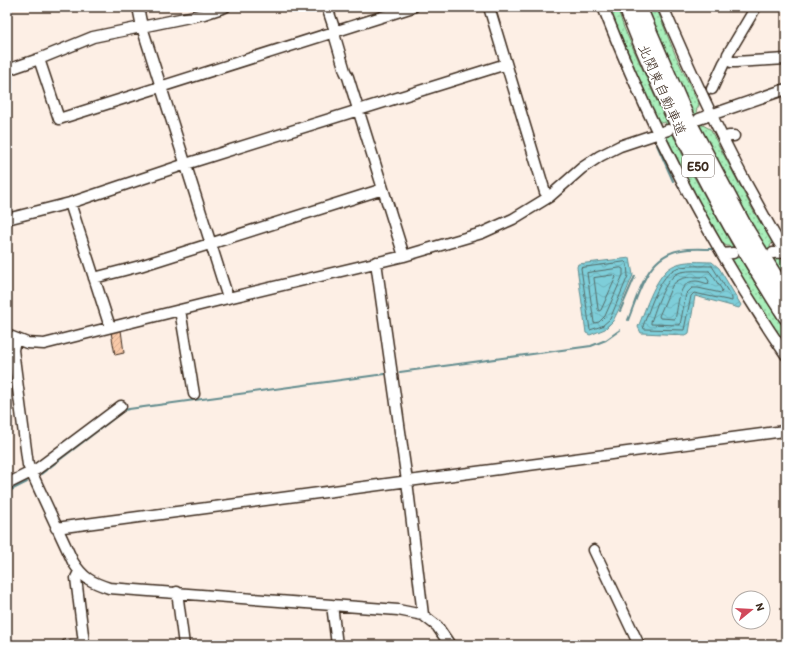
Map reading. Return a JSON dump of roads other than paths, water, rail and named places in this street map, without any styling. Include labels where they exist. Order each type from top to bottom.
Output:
[{"type":"highway","name":"北関東自動車道","points":[[626,7],[648,62],[675,122],[746,253],[786,317]]},
{"type":"highway","name":"北関東自動車道","points":[[639,7],[687,118],[746,230],[786,294]]},
{"type":"street","points":[[138,7],[142,27],[162,86],[228,298]]},
{"type":"street","points":[[7,70],[40,59],[93,37],[204,14],[225,7]]},
{"type":"street","points":[[327,7],[335,32],[335,37],[404,256]]},
{"type":"street","points":[[40,59],[59,118],[413,7]]},
{"type":"street","points":[[489,7],[546,192],[549,197]]},
{"type":"street","points":[[603,7],[658,134],[728,254],[764,322],[786,355]]},
{"type":"street","points":[[663,7],[712,116],[785,253]]},
{"type":"street","points":[[712,89],[724,62],[728,59],[728,54],[756,7]]},
{"type":"street","points":[[728,59],[735,62],[786,59]]},
{"type":"street","points":[[7,219],[70,202],[186,164],[506,64]]},
{"type":"street","points":[[699,119],[712,116],[786,89]]},
{"type":"street","points":[[450,645],[437,626],[423,615],[398,610],[109,588],[92,582],[79,572],[56,528],[31,472],[26,454],[11,337],[27,343],[44,344],[404,256],[482,233],[513,219],[549,197],[592,160],[620,146],[668,130]]},
{"type":"street","points":[[723,138],[734,136]]},
{"type":"street","points":[[94,278],[140,266],[383,189]]},
{"type":"street","points":[[70,202],[110,327]]},
{"type":"street","points":[[773,252],[785,253]]},
{"type":"street","points":[[376,262],[407,481],[423,615]]},
{"type":"street","points":[[180,310],[194,394]]},
{"type":"street","points":[[7,484],[37,469],[121,406]]},
{"type":"street","points":[[56,528],[784,431],[786,432]]},
{"type":"street","points":[[594,550],[639,645]]},
{"type":"street","points":[[67,645],[84,643],[76,578],[79,572]]},
{"type":"street","points":[[177,592],[184,645]]},
{"type":"street","points":[[332,605],[337,645]]},
{"type":"water","points":[[630,258],[633,275],[613,321],[605,329],[590,335],[586,333],[577,267],[578,264]]},
{"type":"water","points":[[684,262],[712,262],[719,268],[741,305],[739,308],[695,296],[689,333],[686,335],[641,333],[638,327],[648,301],[662,275],[668,269]]},
{"type":"waterway","points":[[657,145],[673,181]]},
{"type":"waterway","points":[[628,320],[646,277],[652,267],[660,259],[669,253],[681,250],[712,249]]},
{"type":"waterway","points":[[620,311],[635,276]]},
{"type":"waterway","points":[[400,372],[591,346],[606,340],[620,330]]},
{"type":"waterway","points":[[41,474],[125,410],[385,374]]},
{"type":"waterway","points":[[7,492],[27,482]]}]
